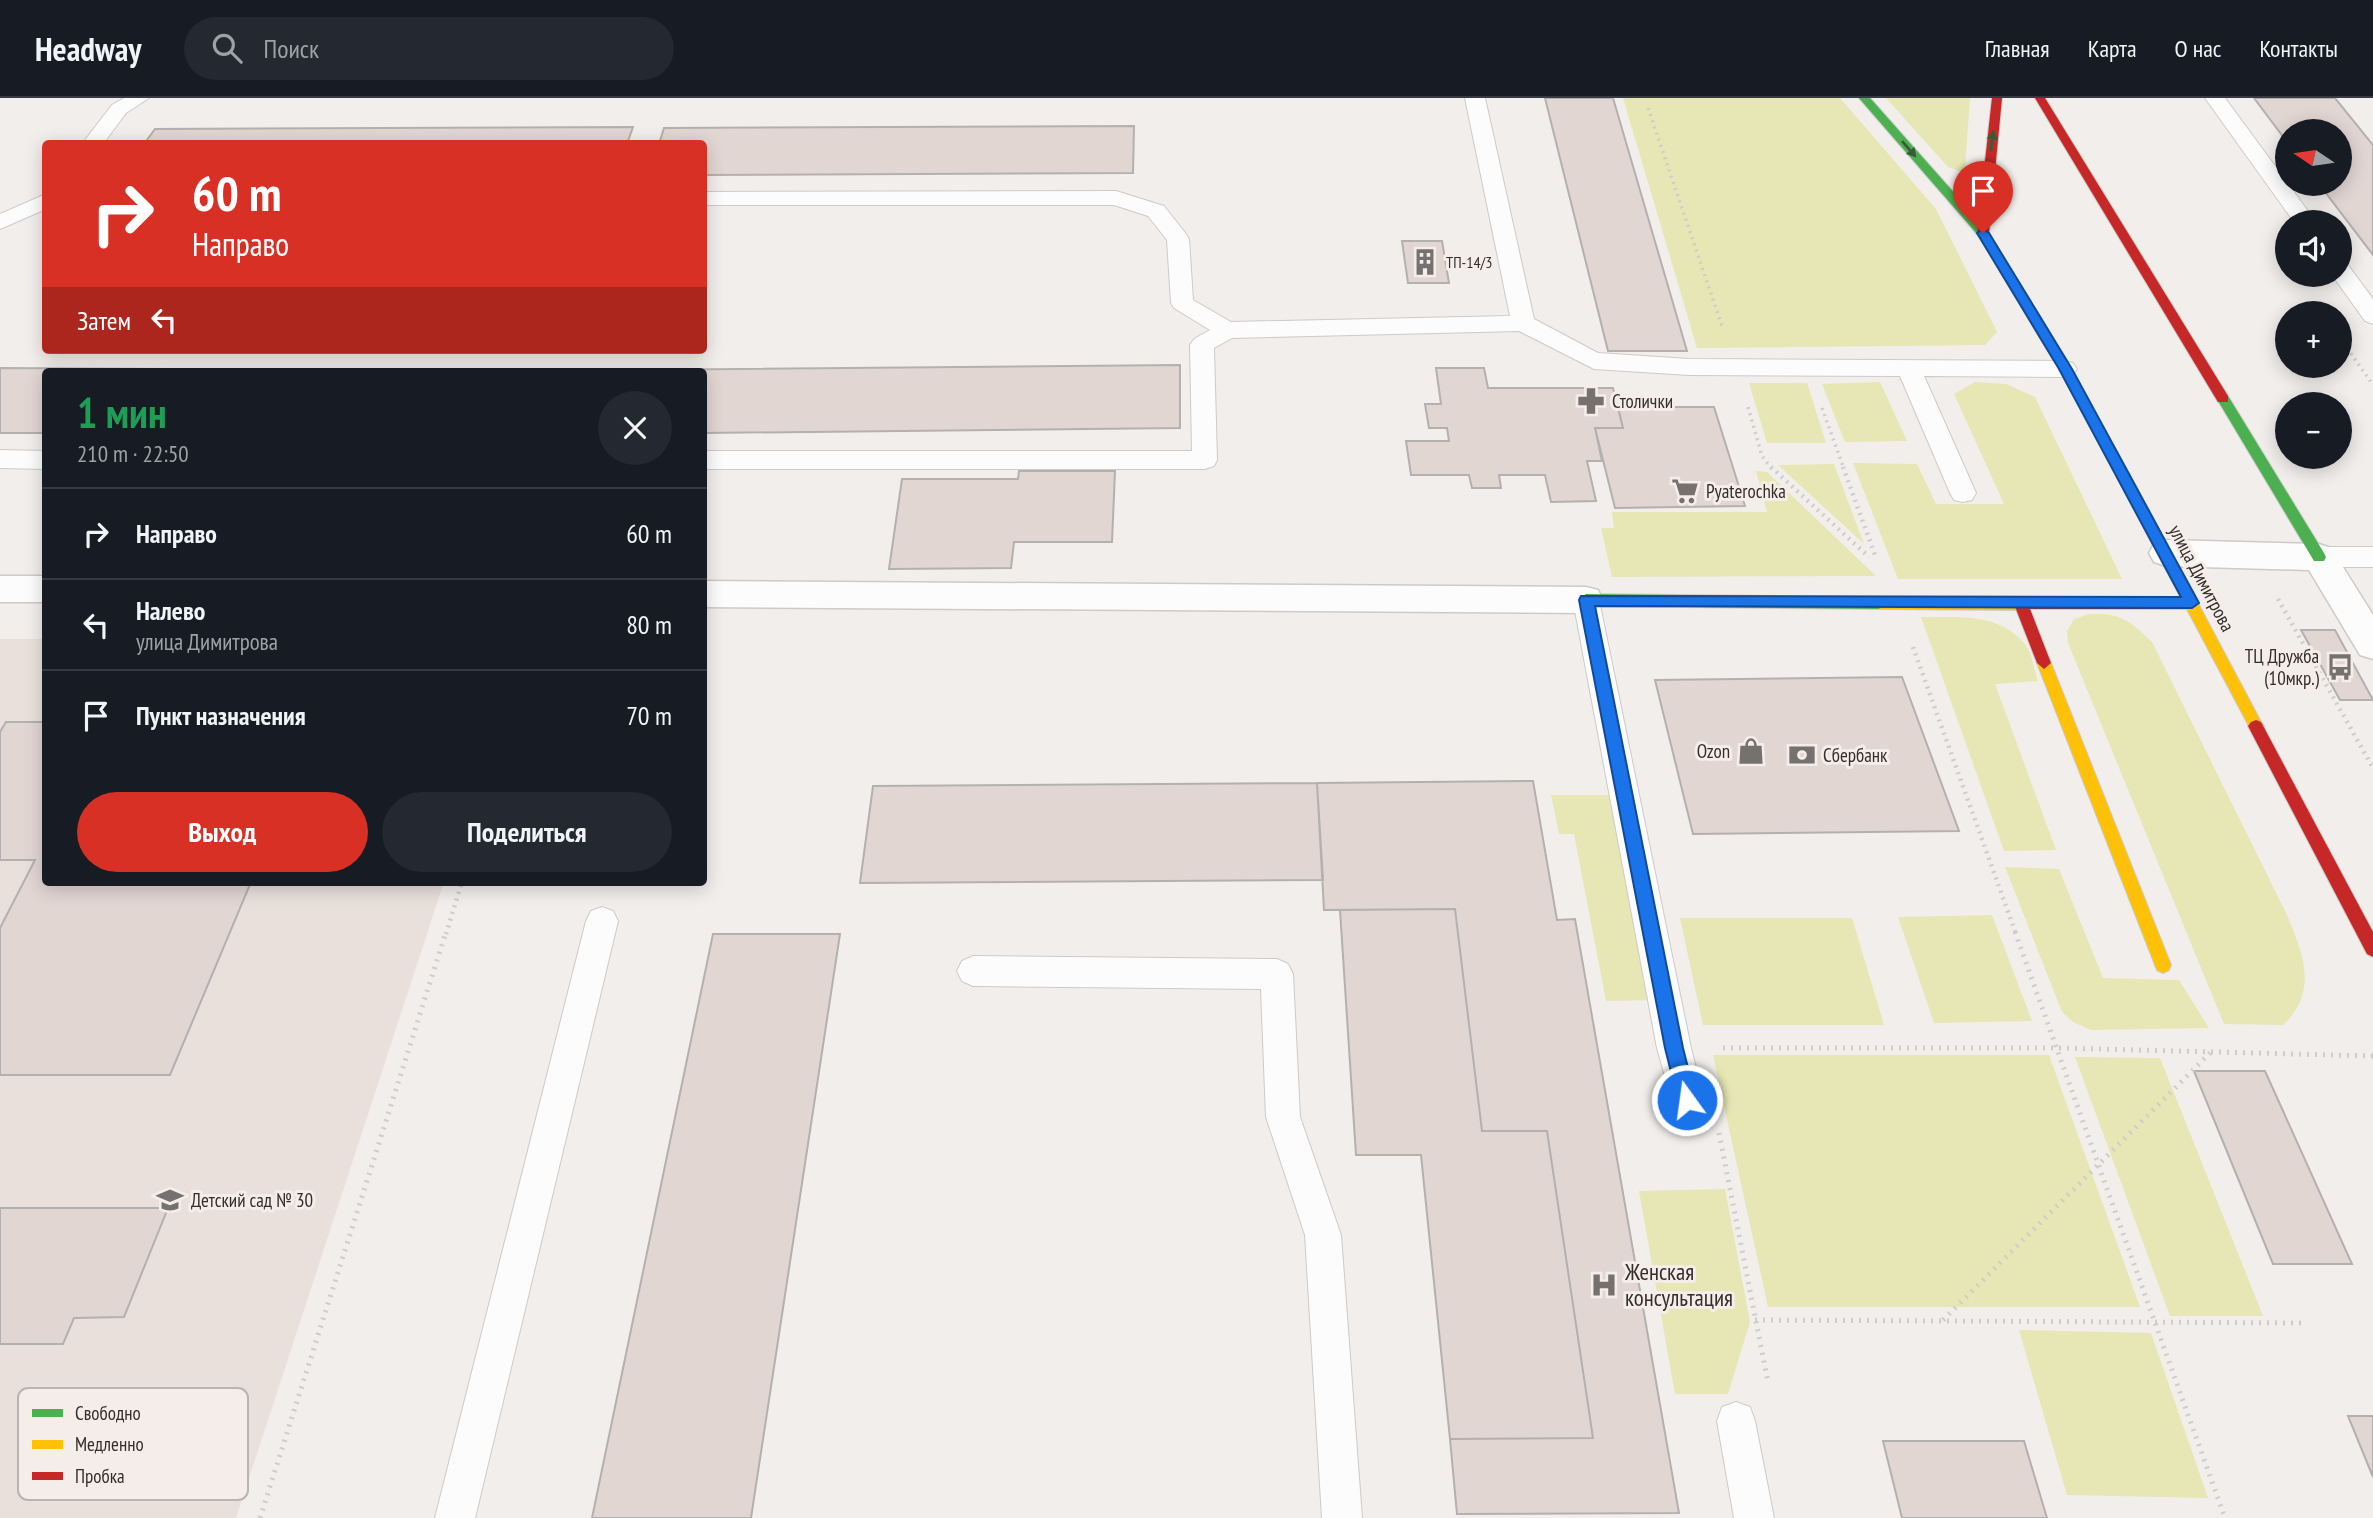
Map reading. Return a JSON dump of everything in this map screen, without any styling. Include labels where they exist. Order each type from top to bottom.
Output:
[{"type":"street","name":"улица Димитрова","points":[[1864,98],[1983,233],[2065,369],[2166,553],[2373,949]]},
{"type":"street","points":[[1983,233],[1997,98]]},
{"type":"street","points":[[2040,98],[2373,645]]},
{"type":"street","points":[[2166,553],[2319,558]]},
{"type":"street","points":[[0,589],[42,589]]},
{"type":"street","points":[[707,594],[2192,603]]},
{"type":"street","points":[[2021,604],[2163,965]]},
{"type":"lane","points":[[95,140],[119,109],[139,98]]},
{"type":"lane","points":[[1475,98],[1523,323]]},
{"type":"lane","points":[[2215,98],[2296,210]]},
{"type":"lane","points":[[707,198],[1116,198],[1156,211],[1178,239],[1182,303],[1227,330]]},
{"type":"lane","points":[[0,222],[42,203]]},
{"type":"lane","points":[[2352,287],[2373,316]]},
{"type":"lane","points":[[707,460],[1205,460],[1202,345],[1227,330],[1523,323],[1594,361],[1689,367],[2065,369]]},
{"type":"lane","points":[[1908,368],[1963,493]]},
{"type":"lane","points":[[0,460],[42,460]]},
{"type":"lane","points":[[2319,558],[2373,557]]},
{"type":"lane","points":[[1586,600],[1674,1048],[1687,1100]]},
{"type":"lane","points":[[455,1518],[602,921]]},
{"type":"lane","points":[[973,971],[1277,974],[1283,1117],[1323,1235],[1342,1518]]},
{"type":"lane","points":[[1736,1421],[1754,1518]]},
{"type":"path","points":[[2352,355],[2373,384]]},
{"type":"path","points":[[1808,368],[1879,566],[1898,603],[2225,1518]]},
{"type":"path","points":[[2253,556],[2373,768]]},
{"type":"path","points":[[260,1518],[461,886]]},
{"type":"path","points":[[1674,1048],[2057,1048],[2373,1056]]},
{"type":"path","points":[[1942,1320],[2211,1052]]},
{"type":"path","points":[[1687,1100],[1713,1100],[1768,1386]]},
{"type":"path","points":[[1755,1320],[2304,1323]]},
{"type":"shaded area","name":"Детский сад № 30","points":[[0,639],[42,639],[42,886],[443,886],[248,1481],[248,1388],[18,1388],[18,1500],[242,1500],[236,1518],[0,1518]]},
{"type":"green space","points":[[1623,98],[1840,98],[1936,209],[1997,332],[1985,345],[1697,348]]},
{"type":"green space","points":[[1886,98],[1970,98],[1965,169],[1961,172],[1948,167]]},
{"type":"green space","points":[[1880,382],[1907,441],[1845,442],[1822,384]]},
{"type":"green space","points":[[1975,382],[2006,384],[2035,397],[2122,579],[1898,579],[1853,463],[1917,464],[1936,504],[2004,504],[1954,394]]},
{"type":"green space","points":[[1749,383],[1807,383],[1826,443],[1767,443]]},
{"type":"green space","points":[[1834,464],[1864,544],[1778,465]]},
{"type":"green space","points":[[1756,471],[1767,472],[1876,576],[1612,577],[1601,528],[1614,528],[1612,512],[1767,512]]},
{"type":"green space","points":[[2089,614],[2124,619],[2152,642],[2287,915],[2302,958],[2304,986],[2294,1012],[2283,1025],[2224,1024],[2068,643],[2067,631],[2074,619]]},
{"type":"green space","points":[[1921,617],[1990,622],[2003,626],[2025,644],[2038,681],[1995,684],[2056,850],[2004,851]]},
{"type":"green space","points":[[1551,795],[1615,795],[1659,1000],[1606,1001],[1574,834],[1559,834]]},
{"type":"green space","points":[[2005,867],[2059,869],[2103,978],[2179,980],[2209,1028],[2091,1030],[2073,1022],[2062,1012]]},
{"type":"green space","points":[[1992,915],[2032,1021],[1934,1023],[1898,917]]},
{"type":"green space","points":[[1680,918],[1852,918],[1884,1025],[1703,1025]]},
{"type":"green space","points":[[1713,1055],[2049,1055],[2140,1307],[1768,1307]]},
{"type":"green space","points":[[2075,1057],[2160,1058],[2263,1316],[2170,1316]]},
{"type":"green space","points":[[1725,1189],[1750,1322],[1728,1394],[1675,1394],[1639,1191]]},
{"type":"green space","points":[[2019,1330],[2151,1333],[2208,1498],[2067,1495]]},
{"type":"building","points":[[1545,98],[1613,98],[1687,351],[1608,351]]},
{"type":"building","points":[[2254,98],[2335,98],[2352,119],[2275,119],[2275,126]]},
{"type":"building","points":[[2352,119],[2373,145],[2373,255],[2352,227],[2352,210],[2339,210],[2328,196],[2352,196]]},
{"type":"building","points":[[1134,126],[1133,173],[707,175],[707,140],[660,140],[664,128]]},
{"type":"building","points":[[633,127],[628,140],[147,140],[155,129]]},
{"type":"building","name":"ТП-14/3","points":[[1402,241],[1442,241],[1449,283],[1408,283]]},
{"type":"building","points":[[1180,365],[1180,428],[707,433],[707,369]]},
{"type":"building","points":[[0,368],[42,368],[42,433],[0,433]]},
{"type":"building","points":[[1436,368],[1484,368],[1488,388],[1613,388],[1623,428],[1595,428],[1602,461],[1587,461],[1596,501],[1551,502],[1545,475],[1499,475],[1501,488],[1472,488],[1469,475],[1411,475],[1406,441],[1449,441],[1447,428],[1429,428],[1425,404],[1441,404]]},
{"type":"building","points":[[1618,407],[1714,407],[1745,506],[1615,508],[1595,428],[1623,428]]},
{"type":"building","points":[[1019,471],[1115,471],[1112,542],[1014,542],[1011,568],[889,569],[902,479],[1018,479]]},
{"type":"building","points":[[2301,630],[2335,630],[2373,700],[2340,700]]},
{"type":"building","name":"Сбербанк","points":[[1902,677],[1959,831],[1693,834],[1655,680]]},
{"type":"building","points":[[6,722],[42,722],[42,886],[249,886],[170,1075],[0,1075],[0,928],[35,860],[0,860],[0,732]]},
{"type":"building","name":"Женская консультация","points":[[1533,781],[1557,920],[1575,919],[1679,1513],[1457,1514],[1450,1439],[1593,1438],[1547,1131],[1482,1131],[1455,909],[1324,910],[1317,783]]},
{"type":"building","points":[[1317,783],[1323,880],[860,883],[873,786]]},
{"type":"building","points":[[1455,909],[1482,1131],[1547,1131],[1593,1438],[1450,1439],[1421,1155],[1356,1155],[1340,910]]},
{"type":"building","points":[[713,934],[840,934],[751,1518],[592,1518]]},
{"type":"building","points":[[2194,1071],[2265,1071],[2352,1264],[2273,1264]]},
{"type":"building","points":[[0,1208],[168,1208],[124,1317],[74,1318],[63,1344],[0,1344]]},
{"type":"building","points":[[2348,1416],[2373,1416],[2373,1477]]},
{"type":"building","points":[[1883,1441],[2024,1441],[2047,1518],[1902,1518]]},
{"type":"traffic: fast","points":[[1864,98],[1983,233],[2065,369],[2123,475]]},
{"type":"traffic: fast","points":[[2223,399],[2319,557]]},
{"type":"traffic: fast","points":[[1586,600],[1880,603]]},
{"type":"traffic: slow","points":[[2123,475],[2256,726]]},
{"type":"traffic: slow","points":[[1880,603],[2021,604]]},
{"type":"traffic: slow","points":[[2044,663],[2163,965]]},
{"type":"traffic: jam","points":[[1983,233],[1997,98]]},
{"type":"traffic: jam","points":[[2040,98],[2223,399]]},
{"type":"traffic: jam","points":[[2044,663],[2021,604],[2191,603]]},
{"type":"traffic: jam","points":[[2256,726],[2373,949]]},
{"type":"place","name":"ТП-14/3","points":[[1425,262]]},
{"type":"place","name":"Столички","points":[[1591,401]]},
{"type":"place","name":"Pyaterochka","points":[[1685,491]]},
{"type":"place","name":"ТЦ Дружба (10мкр.)","points":[[2340,667]]},
{"type":"place","name":"Ozon","points":[[1751,751]]},
{"type":"place","name":"Сбербанк","points":[[1802,755]]},
{"type":"place","name":"Детский сад № 30","points":[[170,1200]]},
{"type":"place","name":"Женская консультация","points":[[1604,1285]]},
{"type":"route","points":[[1687,1100],[1674,1048],[1586,600],[2192,603],[2065,369],[1983,233]]}]
